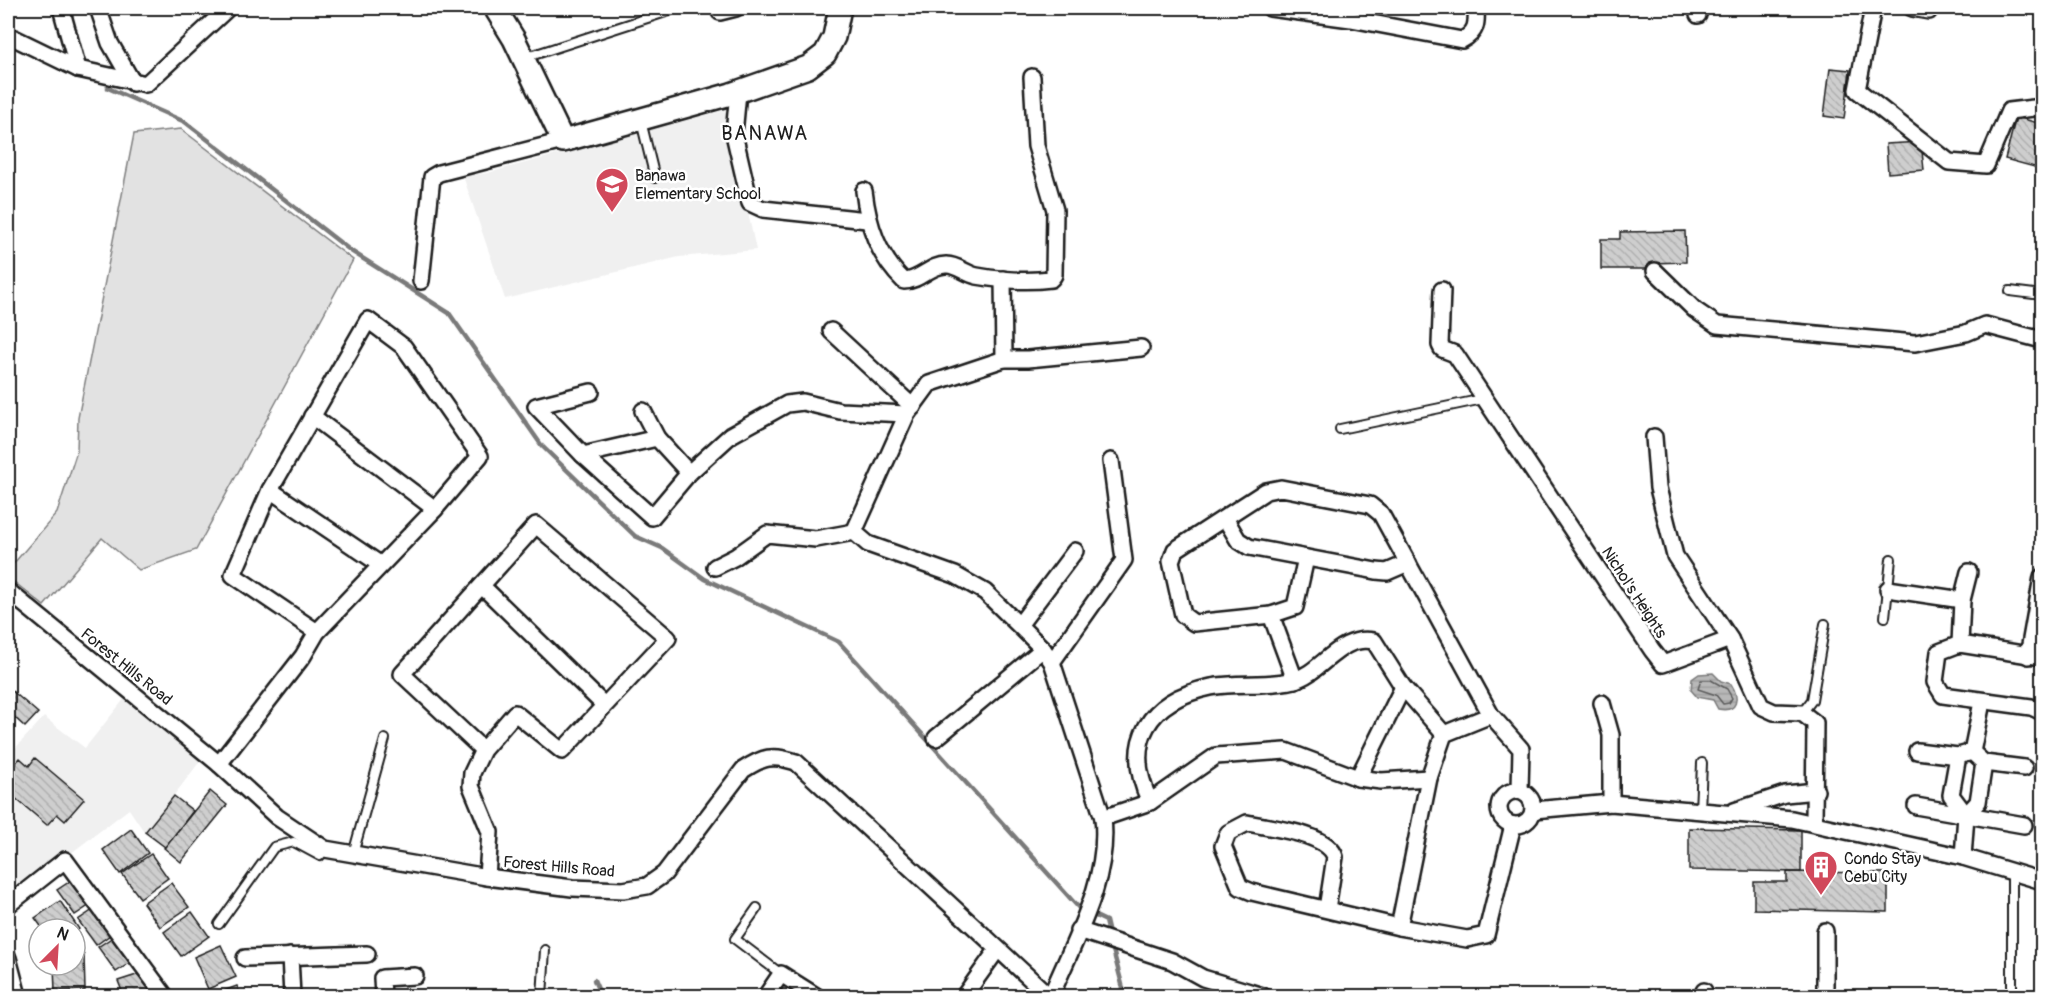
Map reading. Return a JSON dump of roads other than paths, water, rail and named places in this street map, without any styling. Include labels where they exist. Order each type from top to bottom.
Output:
[{"type":"street","points":[[60,8],[78,69]]},
{"type":"street","points":[[98,8],[110,43],[133,83]]},
{"type":"street","points":[[8,35],[78,69],[133,83],[146,84],[228,8]]},
{"type":"street","points":[[495,8],[523,58],[563,141]]},
{"type":"street","points":[[720,12],[736,8]]},
{"type":"street","points":[[421,281],[432,177],[439,173],[738,92],[808,67],[825,54],[834,37],[840,8]]},
{"type":"street","points":[[1270,8],[1351,13],[1462,40],[1471,36],[1477,25],[1476,8]]},
{"type":"street","points":[[1873,8],[1857,90],[1949,162],[1986,165],[2009,111],[2043,107]]},
{"type":"street","points":[[1912,8],[1929,11]]},
{"type":"street","points":[[864,191],[867,220],[892,270],[904,281],[912,281],[939,266],[948,264],[974,276],[1003,279],[1051,279],[1054,275],[1055,210],[1036,146],[1032,77]]},
{"type":"street","points":[[738,92],[734,134],[746,192],[758,207],[867,220]]},
{"type":"street","points":[[1655,271],[1695,310],[1717,326],[1915,343],[1966,333],[1985,325],[2043,340]]},
{"type":"street","points":[[1003,279],[1004,359]]},
{"type":"street","name":"Nichol's Heights","points":[[1442,290],[1440,345],[1446,352],[1455,354],[1483,399],[1663,664],[1730,639]]},
{"type":"street","points":[[219,764],[303,656],[317,632],[435,509],[480,456],[404,347],[368,320],[270,490],[233,574],[317,632]]},
{"type":"street","points":[[831,331],[910,410]]},
{"type":"street","points":[[854,532],[910,410],[929,384],[1004,359],[1028,359],[1141,348]]},
{"type":"street","points":[[591,392],[536,406],[584,455],[652,517],[689,473],[731,435],[787,404],[803,402],[840,411],[910,410]]},
{"type":"street","points":[[643,411],[657,438],[689,473]]},
{"type":"street","points":[[312,416],[435,509]]},
{"type":"street","points":[[1654,437],[1658,488],[1675,556],[1730,639],[1761,706],[1774,712],[1802,713],[1815,723],[1814,822]]},
{"type":"street","points":[[584,455],[657,438]]},
{"type":"street","points":[[1052,662],[1124,560],[1111,461]]},
{"type":"street","points":[[1306,558],[1295,607],[1271,615],[1194,623],[1183,615],[1171,561],[1175,550],[1266,491],[1281,488],[1370,505],[1381,514],[1491,715],[1521,749],[1520,790]]},
{"type":"street","points":[[270,490],[381,565]]},
{"type":"street","points":[[1225,518],[1238,540],[1249,547],[1387,572],[1408,563]]},
{"type":"street","points":[[483,750],[402,674],[536,525],[668,638],[562,751],[515,713],[483,750],[472,773],[471,786],[489,832],[487,878]]},
{"type":"street","points":[[715,567],[735,557],[767,534],[816,539],[854,532]]},
{"type":"street","points":[[854,532],[868,544],[956,575],[985,592],[1020,624],[1052,662],[1103,818],[1105,837],[1103,864],[1080,927],[1050,996]]},
{"type":"street","points":[[1020,624],[1075,551]]},
{"type":"street","points":[[1960,644],[1962,600],[1969,572]]},
{"type":"street","points":[[2042,577],[2036,656],[1960,644],[1939,652],[1935,682],[1943,695],[2031,707],[2043,712]]},
{"type":"street","points":[[482,586],[604,705]]},
{"type":"street","points":[[1888,589],[1962,600]]},
{"type":"street","name":"Forest Hills Road","points":[[8,591],[219,764],[277,817],[325,849],[487,878],[572,888],[623,890],[647,886],[664,874],[743,770],[760,759],[781,757],[796,762],[997,950],[1050,996]]},
{"type":"street","points":[[1271,615],[1295,680]]},
{"type":"street","points":[[1150,802],[1142,784],[1141,739],[1148,720],[1170,702],[1191,692],[1212,687],[1295,680],[1352,642],[1364,639],[1374,641],[1403,687],[1444,734]]},
{"type":"street","points":[[936,738],[1043,649]]},
{"type":"street","points":[[1358,778],[1403,687]]},
{"type":"street","points":[[1966,815],[1951,795],[1971,757],[1982,702]]},
{"type":"street","points":[[1602,703],[1611,735],[1611,803]]},
{"type":"street","points":[[1399,927],[1429,778],[1444,734],[1491,715]]},
{"type":"street","points":[[1103,818],[1150,802],[1216,756],[1286,751],[1358,778],[1382,781],[1429,778]]},
{"type":"street","points":[[1917,751],[1971,757],[2024,768]]},
{"type":"street","points":[[1963,857],[1966,815],[1978,802],[1971,757]]},
{"type":"street","points":[[1520,790],[1533,801],[1534,810],[1531,819],[1523,824],[1513,825],[1503,820],[1498,810],[1500,799],[1509,791],[1520,790]]},
{"type":"street","points":[[1728,813],[1785,794],[1816,791]]},
{"type":"street","points":[[1534,810],[1611,803],[1814,822],[1963,857],[2043,881]]},
{"type":"street","points":[[1916,806],[2024,825]]},
{"type":"street","points":[[1327,909],[1335,857],[1333,849],[1323,840],[1248,823],[1228,832],[1223,846],[1240,887],[1327,909],[1399,927],[1467,939],[1486,935],[1513,825]]},
{"type":"street","points":[[8,904],[65,860],[165,996]]},
{"type":"street","points":[[1080,927],[1112,941],[1172,961],[1203,978],[1263,996]]},
{"type":"street","points":[[1825,931],[1825,996]]},
{"type":"street","points":[[964,996],[997,950]]},
{"type":"street","points":[[244,958],[367,954]]},
{"type":"street","points":[[290,956],[292,996]]},
{"type":"street","points":[[8,958],[18,996]]},
{"type":"street","points":[[766,996],[781,974],[816,996]]},
{"type":"street","points":[[383,996],[382,978],[415,976]]},
{"type":"lane","points":[[523,58],[669,11]]},
{"type":"lane","points":[[640,120],[655,178]]},
{"type":"lane","points":[[2010,291],[2043,295]]},
{"type":"lane","points":[[1340,429],[1483,399]]},
{"type":"lane","points":[[1885,617],[1891,559]]},
{"type":"lane","points":[[1802,713],[1812,700],[1825,624]]},
{"type":"lane","points":[[353,854],[384,739]]},
{"type":"lane","points":[[1700,811],[1701,763]]},
{"type":"lane","points":[[219,924],[274,847],[294,842],[320,856],[325,849]]},
{"type":"lane","points":[[2012,872],[2012,996]]},
{"type":"lane","points":[[757,908],[735,939],[781,974]]},
{"type":"lane","points":[[542,996],[544,950]]},
{"type":"water","points":[[1713,673],[1721,681],[1731,684],[1734,689],[1736,699],[1730,709],[1718,709],[1713,700],[1697,697],[1691,690],[1692,679],[1699,674]]},
{"type":"waterway","points":[[108,88],[185,122],[351,251],[449,313],[542,446],[635,536],[662,548],[705,579],[839,642],[1079,908],[1106,921],[1110,938]]},
{"type":"waterway","points":[[1112,946],[1125,996]]},
{"type":"waterway","points":[[594,980],[601,996]]},
{"type":"place","name":"Banawa Elementary School","points":[[612,213]]},
{"type":"place","name":"Condo Stay Cebu City","points":[[1821,896]]},
{"type":"district","name":"BANAWA","points":[[765,133]]}]
